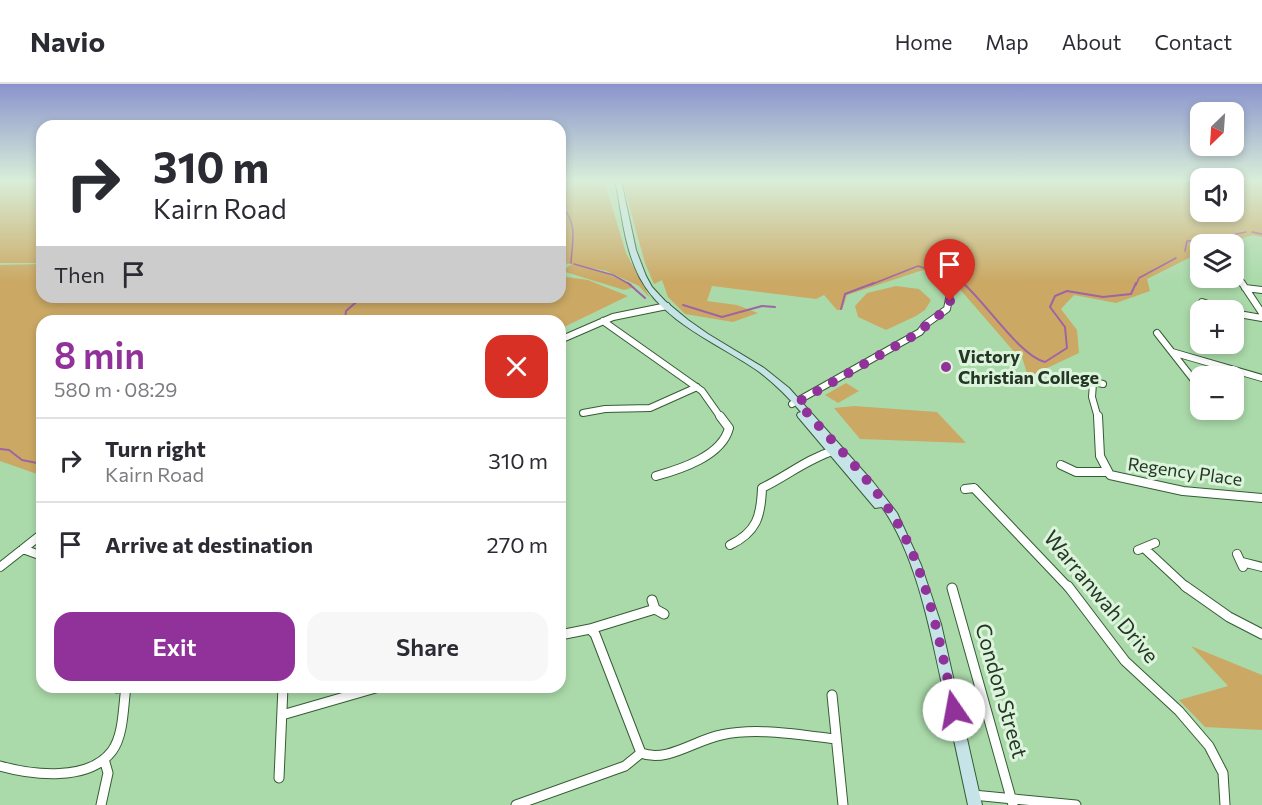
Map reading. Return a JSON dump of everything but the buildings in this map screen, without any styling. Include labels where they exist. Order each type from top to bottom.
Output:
[{"type":"main road","points":[[626,214],[639,266],[650,289],[667,306],[795,403],[870,484],[893,516],[910,554],[935,624],[974,800]]},
{"type":"main road","points":[[795,403],[881,509],[910,554]]},
{"type":"street","points":[[795,403],[920,332],[926,324],[945,311],[950,301],[954,270]]},
{"type":"street","points":[[1245,288],[1262,290]]},
{"type":"street","points":[[1245,288],[1262,312]]},
{"type":"street","points":[[566,337],[603,321],[667,306]]},
{"type":"street","points":[[1244,315],[1262,318]]},
{"type":"street","points":[[603,321],[697,387],[710,400],[728,426],[729,435],[720,445],[681,468],[656,476]]},
{"type":"street","points":[[1157,333],[1190,375]]},
{"type":"street","points":[[1172,352],[1262,378]]},
{"type":"street","name":"Regency Place","points":[[1103,384],[1090,381],[1090,391],[1099,420],[1099,447],[1106,472]]},
{"type":"street","points":[[583,413],[605,409],[650,408],[697,387]]},
{"type":"street","points":[[730,545],[744,538],[760,515],[763,508],[760,495],[762,488],[784,477],[810,458],[833,451]]},
{"type":"street","name":"Regency Place","points":[[1061,465],[1073,472],[1106,472],[1121,479],[1176,489],[1262,498]]},
{"type":"street","name":"Warranwah Drive","points":[[985,487],[969,488],[1062,578],[1125,661],[1179,711],[1209,746],[1223,773],[1226,805]]},
{"type":"street","points":[[0,567],[36,539]]},
{"type":"street","points":[[1155,543],[1141,549],[1208,606],[1230,620],[1262,634]]},
{"type":"street","points":[[23,549],[36,554]]},
{"type":"street","points":[[1237,554],[1243,565],[1262,567]]},
{"type":"street","name":"Condon Street","points":[[952,588],[1012,801]]},
{"type":"street","points":[[566,635],[590,629],[653,604],[664,614]]},
{"type":"street","points":[[590,629],[595,634],[641,753]]},
{"type":"street","points":[[0,766],[23,772],[55,772],[89,766],[104,759],[115,744],[125,693]]},
{"type":"street","points":[[279,777],[283,693]]},
{"type":"street","points":[[282,716],[359,693]]},
{"type":"street","points":[[832,695],[843,805]]},
{"type":"street","points":[[641,753],[655,756],[721,735],[752,731],[836,740]]},
{"type":"street","points":[[516,805],[625,766],[641,753]]},
{"type":"street","points":[[101,805],[108,773],[104,759]]},
{"type":"street","points":[[974,800],[1076,805]]},
{"type":"shaded area","points":[[0,214],[36,214],[36,263],[0,263]]},
{"type":"shaded area","points":[[566,214],[614,214],[626,253],[650,298],[639,286],[606,271],[573,264],[604,272],[635,287],[624,290],[566,272],[566,268],[572,264],[566,264]]},
{"type":"shaded area","points":[[631,214],[1190,214],[1190,222],[1244,222],[1244,214],[1262,214],[1262,237],[1253,235],[1244,238],[1244,234],[1190,234],[1190,258],[1147,279],[1150,291],[1116,303],[1074,295],[1061,309],[1077,330],[1079,353],[1028,377],[1022,357],[1016,354],[958,287],[954,273],[941,276],[923,270],[847,295],[842,310],[837,310],[824,295],[816,299],[712,286],[707,301],[737,305],[758,313],[733,322],[685,314],[668,297],[662,280],[654,284],[645,263]]},
{"type":"shaded area","points":[[36,264],[36,303],[566,303],[566,277],[588,280],[628,296],[566,326],[566,315],[36,315],[36,474],[0,461],[0,265]]},
{"type":"shaded area","points":[[896,286],[919,289],[931,300],[925,310],[916,316],[886,330],[858,317],[855,306],[867,293]]},
{"type":"shaded area","points":[[846,383],[859,391],[838,403],[825,395]]},
{"type":"shaded area","points":[[854,406],[937,412],[966,443],[860,439],[834,408]]},
{"type":"shaded area","points":[[1191,646],[1262,675],[1262,730],[1205,727],[1179,700],[1228,686]]},
{"type":"waterway","points":[[568,214],[571,221],[573,241],[571,263]]},
{"type":"waterway","points":[[1236,234],[1246,232]]},
{"type":"waterway","points":[[1252,232],[1262,234]]},
{"type":"waterway","points":[[1185,251],[1187,241],[1190,241]]},
{"type":"waterway","points":[[1136,285],[1139,278],[1176,258]]},
{"type":"waterway","points":[[574,264],[613,275],[629,284]]},
{"type":"waterway","points":[[870,285],[918,266],[952,276]]},
{"type":"waterway","points":[[957,278],[965,285]]},
{"type":"waterway","points":[[841,309],[845,294],[874,283]]},
{"type":"waterway","points":[[965,285],[1014,340],[1035,358],[1045,362],[1067,348],[1065,327],[1050,307],[1055,296],[1067,291],[1103,297],[1131,294],[1136,283]]},
{"type":"waterway","points":[[629,284],[645,298]]},
{"type":"waterway","points":[[346,315],[346,311],[355,303]]},
{"type":"waterway","points":[[683,305],[722,317],[762,306],[775,307]]},
{"type":"waterway","points":[[0,449],[9,450],[22,460],[36,463]]},
{"type":"place","name":"Victory Christian College","points":[[946,367]]},
{"type":"route","points":[[950,301],[945,311],[926,324],[920,332],[913,333],[798,402],[870,484],[893,516],[916,565],[928,600],[954,710]]}]
